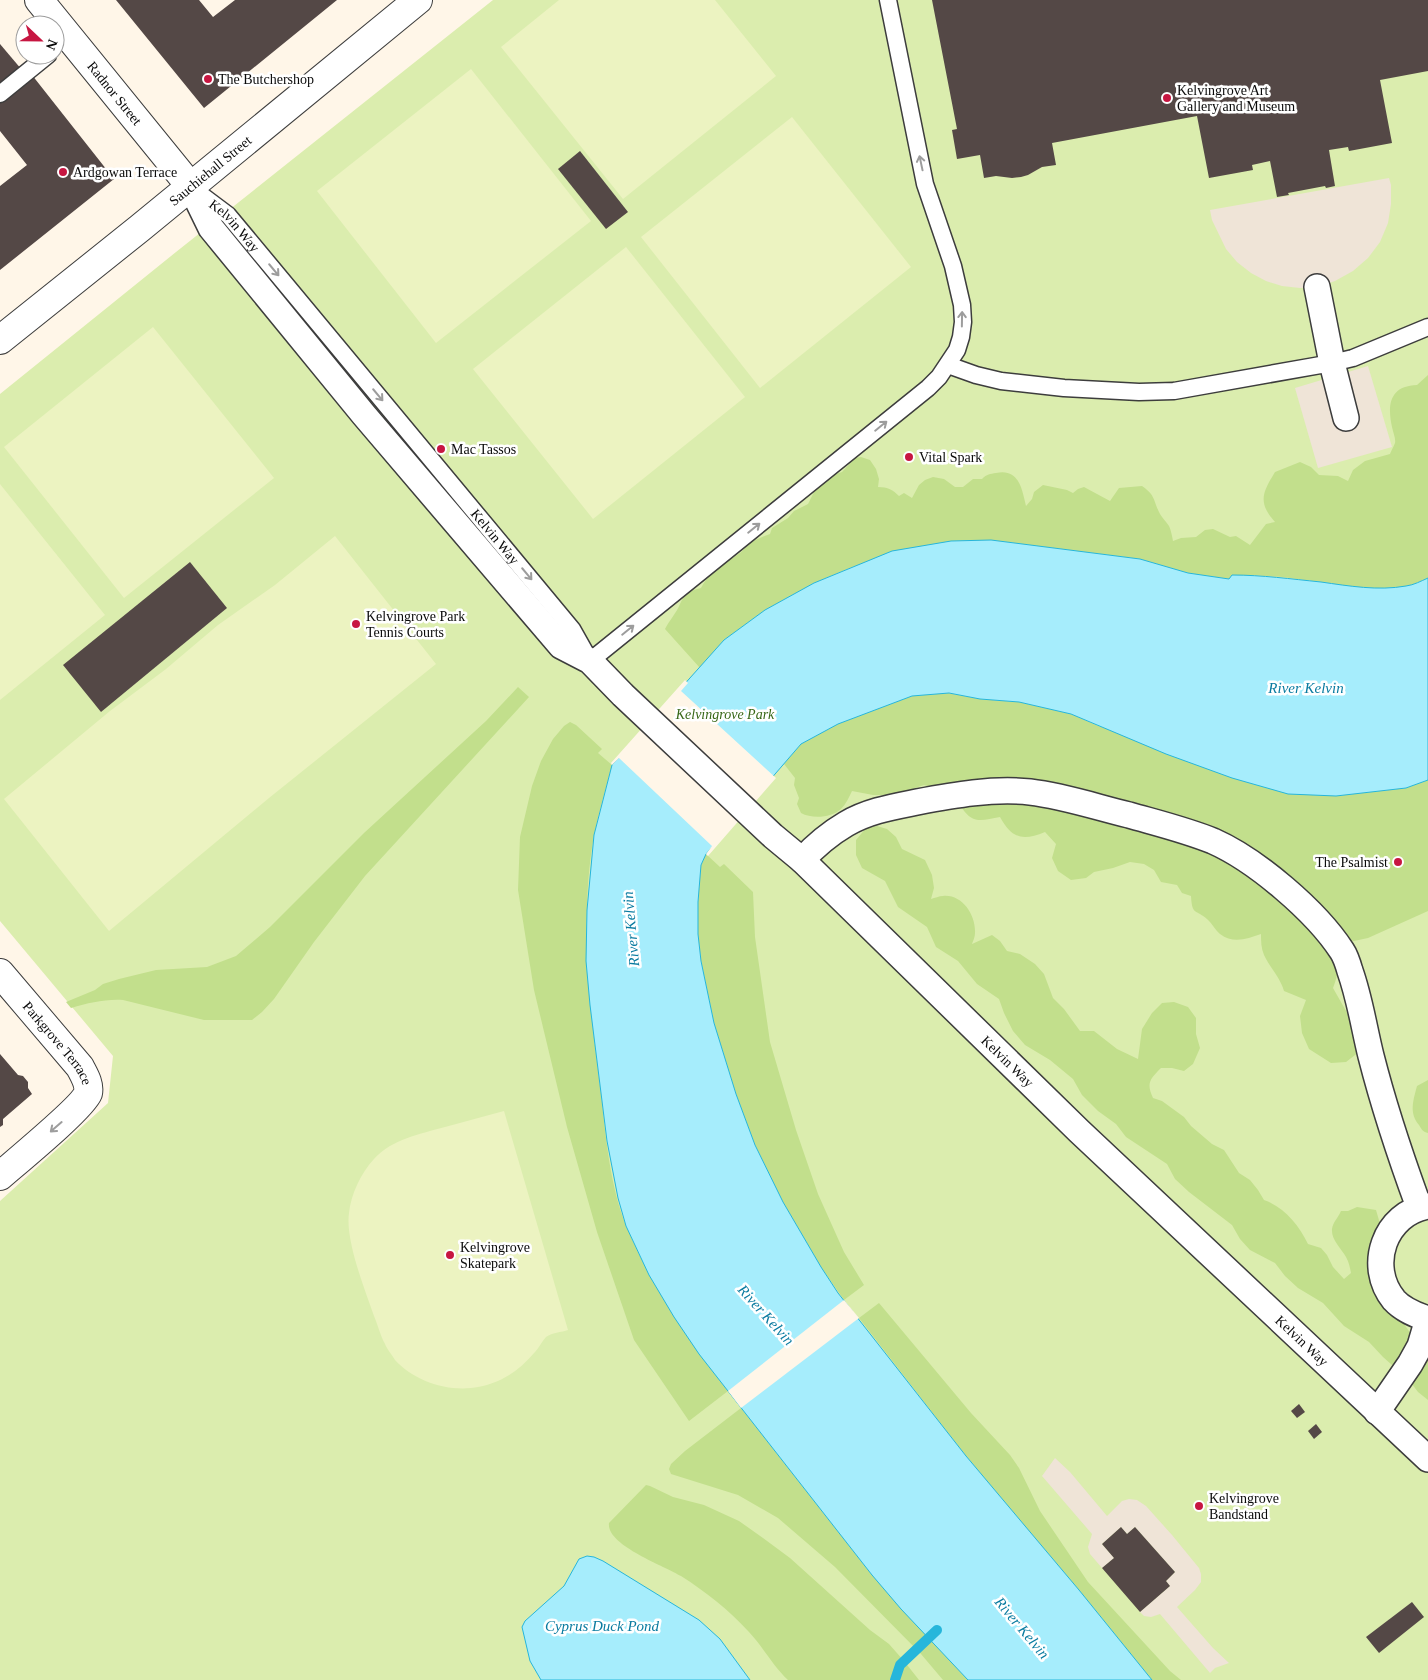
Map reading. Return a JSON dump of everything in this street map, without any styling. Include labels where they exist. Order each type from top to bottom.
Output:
[{"type":"street","name":"Radnor Street","points":[[39,0],[47,15]]},
{"type":"street","name":"Sauchiehall Street","points":[[0,340],[191,187],[410,2]]},
{"type":"street","name":"Radnor Street","points":[[65,46],[191,187]]},
{"type":"street","name":"Kelvin Way","points":[[191,187],[211,228],[364,415],[561,646],[590,661],[773,836],[802,860],[1079,1132],[1428,1460]]},
{"type":"street","points":[[1317,286],[1332,363],[1346,418]]},
{"type":"street","points":[[802,860],[816,846],[846,824],[884,809],[946,796],[989,792],[1030,792],[1071,800],[1213,841],[1260,869],[1319,920],[1344,953],[1356,986],[1380,1089],[1405,1167],[1424,1206],[1403,1216],[1390,1230],[1382,1247],[1380,1266],[1385,1285],[1395,1300],[1410,1312],[1428,1319],[1420,1346],[1377,1412]]},
{"type":"street","name":"Parkgrove Terrace","points":[[0,973],[80,1067],[87,1079],[88,1091],[83,1101],[72,1112],[0,1176]]},
{"type":"lane","points":[[590,661],[928,388],[948,365],[957,350],[963,322],[962,305],[953,266],[925,184],[888,0]]},
{"type":"lane","points":[[0,94],[36,65]]},
{"type":"lane","points":[[948,365],[976,375],[1001,380],[1064,388],[1139,392],[1174,391],[1353,358],[1428,327]]},
{"type":"green space","name":"Kelvingrove Park","points":[[493,0],[1428,0],[1428,1680],[0,1680],[0,1201],[108,1103],[113,1056],[0,921],[0,394]]},
{"type":"green space","points":[[559,0],[715,0],[776,76],[623,199],[501,47]]},
{"type":"green space","points":[[471,69],[591,221],[436,343],[317,191]]},
{"type":"green space","points":[[792,117],[911,267],[760,388],[641,237]]},
{"type":"green space","points":[[626,247],[745,397],[593,519],[473,369]]},
{"type":"green space","points":[[153,327],[274,478],[124,598],[4,447]]},
{"type":"green space","points":[[1428,375],[1428,578],[1409,586],[1388,589],[1354,587],[1283,577],[1248,575],[1229,579],[1188,573],[1140,559],[991,540],[952,541],[852,567],[814,583],[765,610],[724,640],[700,668],[665,629],[688,593],[701,588],[709,576],[718,568],[740,553],[753,541],[770,534],[772,528],[788,518],[794,511],[808,504],[814,492],[826,477],[842,472],[855,458],[861,457],[870,460],[876,469],[879,479],[878,487],[890,489],[899,496],[904,493],[912,498],[919,485],[933,477],[944,479],[955,487],[963,487],[973,479],[982,479],[989,474],[1004,472],[1015,477],[1018,481],[1026,506],[1032,499],[1034,492],[1043,485],[1073,493],[1084,487],[1110,501],[1119,488],[1142,486],[1153,497],[1160,514],[1169,526],[1173,541],[1181,538],[1196,537],[1205,530],[1213,529],[1230,537],[1236,536],[1250,545],[1266,524],[1275,522],[1266,509],[1264,497],[1267,485],[1275,472],[1300,462],[1311,467],[1319,475],[1338,476],[1348,481],[1353,470],[1365,461],[1390,454],[1395,444],[1390,411],[1392,398],[1401,389],[1417,385]]},
{"type":"green space","points":[[0,484],[105,615],[0,700]]},
{"type":"green space","points":[[335,536],[436,664],[269,798],[109,931],[4,799],[218,625],[275,585]]},
{"type":"green space","points":[[518,687],[529,697],[365,876],[314,942],[274,999],[252,1020],[204,1020],[123,1000],[90,1003],[71,1008],[66,1002],[95,990],[103,984],[119,979],[156,970],[207,967],[236,956],[270,927],[364,833],[486,721]]},
{"type":"green space","points":[[948,693],[980,699],[1019,702],[1071,714],[1098,726],[1336,796],[1406,788],[1428,780],[1428,911],[1368,938],[1354,941],[1337,938],[1337,976],[1333,988],[1358,1032],[1359,1052],[1346,1062],[1331,1063],[1309,1049],[1302,1033],[1300,1016],[1306,1000],[1284,991],[1264,955],[1261,934],[1240,940],[1225,937],[1207,919],[1195,911],[1192,907],[1191,896],[1182,893],[1177,885],[1161,882],[1154,870],[1144,864],[1130,862],[1094,872],[1086,878],[1071,880],[1058,871],[1052,858],[1056,844],[1045,832],[1030,837],[1019,836],[1009,830],[1000,817],[979,820],[970,817],[962,808],[967,785],[937,789],[924,785],[894,795],[873,795],[852,791],[843,807],[837,812],[827,816],[816,817],[801,813],[797,804],[799,798],[794,785],[795,778],[784,764],[801,744],[838,724],[912,696]]},
{"type":"green space","points":[[570,722],[576,725],[602,749],[598,753],[612,765],[594,835],[587,900],[587,932],[593,1029],[607,1145],[616,1196],[627,1228],[660,1293],[685,1333],[728,1391],[689,1421],[634,1340],[597,1232],[567,1127],[534,990],[518,890],[520,837],[532,786],[541,761],[553,739]]},
{"type":"green space","points":[[877,826],[887,829],[896,837],[902,849],[925,860],[932,875],[934,888],[931,899],[950,896],[962,902],[970,913],[975,926],[972,944],[992,935],[1000,941],[1007,951],[1020,954],[1035,964],[1044,974],[1053,998],[1064,1009],[1080,1031],[1094,1031],[1117,1049],[1138,1059],[1142,1029],[1152,1013],[1162,1003],[1174,1002],[1188,1007],[1196,1018],[1196,1034],[1200,1048],[1193,1064],[1184,1071],[1161,1068],[1157,1072],[1150,1082],[1153,1098],[1162,1101],[1184,1117],[1191,1126],[1212,1144],[1224,1150],[1239,1173],[1250,1180],[1264,1200],[1278,1207],[1290,1218],[1308,1244],[1321,1248],[1333,1267],[1344,1279],[1351,1273],[1347,1259],[1333,1237],[1333,1224],[1341,1211],[1348,1211],[1357,1207],[1376,1210],[1406,1313],[1404,1324],[1411,1334],[1428,1349],[1428,1400],[1369,1342],[1344,1326],[1323,1303],[1298,1288],[1275,1263],[1250,1250],[1240,1239],[1232,1225],[1175,1179],[1167,1164],[1126,1137],[1116,1124],[1098,1111],[1082,1095],[1073,1079],[1050,1060],[1025,1045],[1013,1031],[999,999],[977,984],[958,961],[936,947],[927,927],[898,907],[885,881],[862,868],[856,855],[856,840],[866,828]]},
{"type":"green space","points":[[706,854],[720,867],[724,864],[753,892],[755,937],[770,1042],[796,1130],[818,1194],[844,1252],[864,1285],[844,1300],[821,1267],[783,1202],[755,1145],[736,1094],[714,1023],[701,961],[698,934],[701,865]]},
{"type":"green space","points":[[1428,1080],[1428,1133],[1423,1130],[1416,1120],[1413,1107],[1417,1086]]},
{"type":"green space","name":"Kelvingrove Skatepark","points":[[504,1111],[568,1330],[546,1337],[521,1366],[498,1381],[471,1388],[440,1386],[420,1378],[402,1367],[395,1360],[380,1334],[353,1251],[349,1224],[350,1206],[357,1184],[365,1171],[381,1152],[389,1147],[416,1135]]},
{"type":"green space","points":[[879,1303],[971,1413],[1010,1455],[1019,1468],[1040,1511],[1088,1582],[1170,1671],[1181,1680],[1152,1680],[966,1456],[859,1318]]},
{"type":"green space","points":[[741,1408],[872,1575],[968,1680],[943,1680],[921,1654],[835,1567],[778,1518],[738,1495],[671,1474],[669,1469],[671,1464]]},
{"type":"green space","points":[[646,1485],[673,1497],[704,1505],[739,1521],[763,1538],[790,1558],[870,1630],[889,1644],[919,1680],[788,1680],[749,1632],[717,1602],[681,1576],[626,1547],[611,1531],[609,1523]]},
{"type":"shaded area","points":[[1389,178],[1391,204],[1388,223],[1380,242],[1368,258],[1353,271],[1335,281],[1317,287],[1282,286],[1266,281],[1251,273],[1237,262],[1226,249],[1212,220],[1210,210]]},
{"type":"shaded area","points":[[1368,366],[1392,447],[1318,468],[1295,388]]},
{"type":"shaded area","points":[[1055,1458],[1070,1472],[1107,1516],[1122,1501],[1129,1499],[1137,1500],[1146,1506],[1172,1535],[1199,1568],[1201,1574],[1201,1582],[1177,1607],[1213,1648],[1229,1663],[1215,1668],[1210,1673],[1160,1614],[1151,1617],[1144,1616],[1140,1612],[1170,1586],[1166,1581],[1175,1572],[1135,1527],[1127,1534],[1121,1527],[1102,1544],[1114,1558],[1102,1568],[1090,1554],[1088,1547],[1092,1534],[1042,1476]]},
{"type":"water","name":"River Kelvin","points":[[991,540],[1140,559],[1188,573],[1229,579],[1232,575],[1276,577],[1385,588],[1409,585],[1428,578],[1428,780],[1406,788],[1336,796],[1288,794],[1232,778],[1166,754],[1071,714],[1019,702],[980,699],[949,693],[912,696],[838,724],[801,744],[706,854],[701,865],[698,934],[701,961],[714,1023],[736,1094],[755,1145],[783,1202],[838,1293],[966,1456],[1152,1680],[968,1680],[901,1609],[872,1575],[699,1354],[674,1317],[649,1275],[626,1226],[618,1198],[607,1141],[586,961],[587,910],[594,835],[612,765],[724,640],[765,610],[814,583],[892,551],[951,541]]},
{"type":"water","name":"Cyprus Duck Pond","points":[[587,1556],[603,1561],[699,1620],[720,1639],[750,1680],[541,1680],[530,1661],[522,1627],[525,1621],[564,1586],[579,1559]]},
{"type":"pier","points":[[685,680],[688,683],[681,691],[776,778],[708,856],[706,854],[712,846],[619,758],[612,765],[611,763]]},
{"type":"pier","points":[[844,1300],[859,1318],[741,1408],[728,1391]]},
{"type":"building","points":[[116,0],[199,0],[213,17],[235,0],[337,0],[204,108]]},
{"type":"building","name":"Kelvingrove Art Gallery and Museum","points":[[932,0],[1428,0],[1428,71],[1380,80],[1392,143],[1349,151],[1348,147],[1329,150],[1335,186],[1288,193],[1289,195],[1277,197],[1270,161],[1252,165],[1253,170],[1209,178],[1197,116],[1052,143],[1056,165],[1042,167],[1021,177],[996,176],[984,178],[980,155],[957,159],[952,130],[957,129]]},
{"type":"building","points":[[0,44],[15,62],[15,65],[18,65],[22,70],[0,88]]},
{"type":"building","name":"Ardgowan Terrace","points":[[32,75],[114,179],[0,270],[0,186],[27,165],[0,131],[0,101]]},
{"type":"building","points":[[580,151],[628,212],[606,229],[558,169]]},
{"type":"building","points":[[190,562],[227,608],[101,712],[63,665]]},
{"type":"building","points":[[0,1054],[18,1075],[23,1076],[28,1082],[28,1088],[32,1094],[3,1119],[3,1125],[0,1127]]},
{"type":"building","points":[[1299,1404],[1305,1412],[1297,1418],[1291,1411]]},
{"type":"building","points":[[1316,1424],[1322,1432],[1314,1439],[1308,1431]]},
{"type":"building","points":[[1121,1527],[1127,1534],[1135,1527],[1175,1572],[1166,1581],[1170,1586],[1140,1612],[1102,1568],[1114,1558],[1102,1544]]},
{"type":"building","points":[[1412,1602],[1424,1617],[1379,1653],[1366,1637]]},
{"type":"waterway","points":[[895,1680],[900,1665],[937,1630]]},
{"type":"place","name":"The Butchershop","points":[[208,79]]},
{"type":"place","name":"Kelvingrove Art Gallery and Museum","points":[[1167,98]]},
{"type":"place","name":"Ardgowan Terrace","points":[[63,172]]},
{"type":"place","name":"Mac Tassos","points":[[441,449]]},
{"type":"place","name":"Vital Spark","points":[[909,457]]},
{"type":"place","name":"Kelvingrove Park Tennis Courts","points":[[356,624]]},
{"type":"place","name":"The Psalmist","points":[[1398,862]]},
{"type":"place","name":"Kelvingrove Skatepark","points":[[450,1255]]},
{"type":"place","name":"Kelvingrove Bandstand","points":[[1199,1506]]}]
